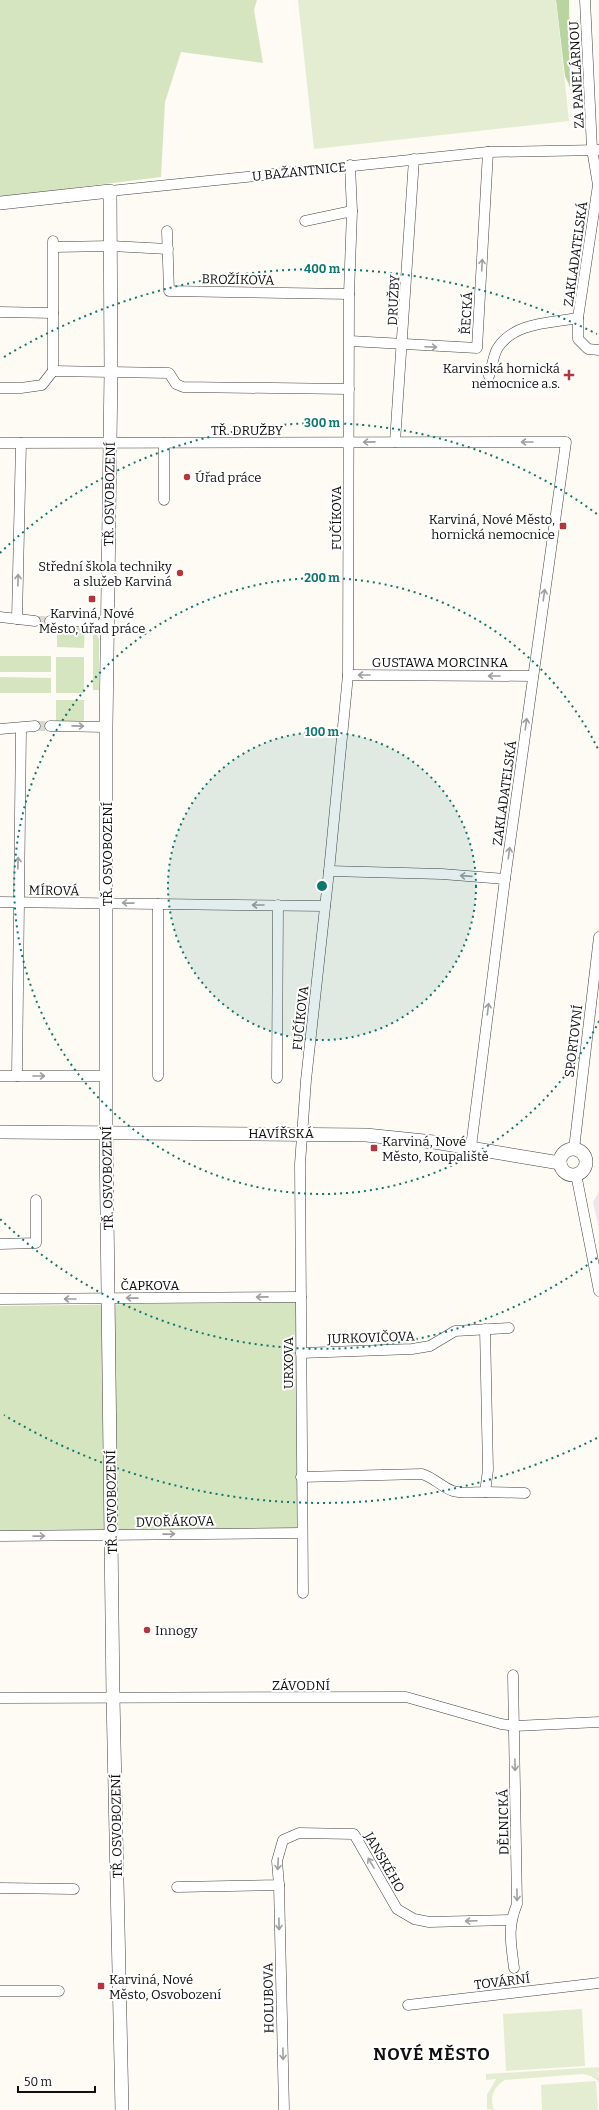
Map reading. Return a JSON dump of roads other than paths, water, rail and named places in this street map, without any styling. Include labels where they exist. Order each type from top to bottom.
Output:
[{"type":"street","name":"ZA PANELÁRNOU","points":[[585,0],[596,150]]},
{"type":"street","name":"U BAŽANTNICE","points":[[0,203],[350,165],[488,152],[596,150]]},
{"type":"street","name":"ZAKLADATELSKÁ","points":[[596,150],[598,185],[578,318],[578,339],[588,349],[599,350]]},
{"type":"street","name":"ŘECKÁ","points":[[350,341],[477,348],[488,152]]},
{"type":"street","name":"DRUŽBY","points":[[395,442],[403,345],[414,159]]},
{"type":"street","name":"FUČÍKOVA","points":[[303,1134],[306,1080],[329,870],[348,675],[349,294],[352,211],[350,165]]},
{"type":"street","name":"TŘ. OSVOBOZENÍ","points":[[110,191],[111,372],[106,727],[106,1132],[113,1697],[122,2110]]},
{"type":"street","points":[[305,221],[352,211]]},
{"type":"street","name":"BROŽÍKOVA","points":[[167,230],[169,291],[349,294]]},
{"type":"street","points":[[0,388],[21,388],[42,385],[52,371],[54,244],[168,249]]},
{"type":"street","points":[[0,312],[53,313]]},
{"type":"street","points":[[489,376],[497,350],[508,335],[518,329],[578,318]]},
{"type":"street","points":[[52,371],[169,373],[176,384],[183,387],[349,389]]},
{"type":"street","name":"ZAKLADATELSKÁ","points":[[471,1147],[505,879],[566,442]]},
{"type":"street","name":"TŘ. DRUŽBY","points":[[0,443],[566,442]]},
{"type":"street","points":[[17,619],[21,443]]},
{"type":"street","points":[[164,443],[164,500]]},
{"type":"street","points":[[0,617],[35,621]]},
{"type":"street","points":[[50,621],[108,621]]},
{"type":"street","name":"GUSTAWA MORCINKA","points":[[348,675],[533,676]]},
{"type":"street","points":[[0,729],[35,726]]},
{"type":"street","points":[[50,726],[106,727]]},
{"type":"street","points":[[17,1076],[17,902],[21,728]]},
{"type":"street","points":[[329,870],[442,874],[505,879]]},
{"type":"street","name":"MÍROVÁ","points":[[0,902],[107,903]]},
{"type":"street","points":[[107,903],[325,906]]},
{"type":"street","points":[[158,904],[158,1076]]},
{"type":"street","name":"FUČÍKOVA","points":[[277,1078],[278,905]]},
{"type":"street","name":"SPORTOVNÍ","points":[[574,1149],[599,938]]},
{"type":"street","points":[[0,1076],[107,1076]]},
{"type":"street","name":"HAVÍŘSKÁ","points":[[0,1132],[390,1136],[471,1147],[560,1163]]},
{"type":"street","name":"URXOVA","points":[[303,1134],[300,1164],[303,1593]]},
{"type":"street","points":[[569,1149],[582,1152],[593,1162],[583,1171],[576,1174],[567,1173],[560,1163],[562,1154],[569,1149]]},
{"type":"street","points":[[576,1174],[599,1291]]},
{"type":"street","points":[[0,1244],[36,1243],[36,1200]]},
{"type":"street","name":"ČAPKOVA","points":[[0,1299],[300,1297]]},
{"type":"street","name":"JURKOVIČOVA","points":[[301,1353],[412,1349],[430,1346],[455,1331],[510,1328]]},
{"type":"street","points":[[485,1329],[488,1470],[485,1492]]},
{"type":"street","points":[[301,1477],[422,1474],[433,1477],[444,1487],[454,1491],[525,1493]]},
{"type":"street","name":"DVOŘÁKOVA","points":[[0,1536],[302,1532]]},
{"type":"street","name":"DĚLNICKÁ","points":[[513,1674],[517,1904],[510,1920],[510,1936],[514,1968]]},
{"type":"street","name":"ZÁVODNÍ","points":[[0,1698],[406,1697],[501,1724],[515,1726],[599,1722]]},
{"type":"street","name":"JANSKÉHO","points":[[278,1885],[277,1861],[283,1840],[299,1833],[354,1834],[397,1909],[414,1919],[429,1922],[510,1920]]},
{"type":"street","points":[[177,1887],[278,1885]]},
{"type":"street","name":"HOLUBOVA","points":[[278,1885],[284,2110]]},
{"type":"street","points":[[0,1888],[74,1889]]},
{"type":"street","name":"TOVÁRNÍ","points":[[408,2005],[599,1984]]},
{"type":"street","points":[[0,1991],[59,1991]]},
{"type":"tunnel","points":[[35,621],[50,621]]},
{"type":"tunnel","points":[[35,726],[50,726]]},
{"type":"place","name":"Karvinská hornická nemocnice a.s.","points":[[569,375]]},
{"type":"place","name":"Úřad práce","points":[[187,477]]},
{"type":"place","name":"Karviná, Nové Město, hornická nemocnice","points":[[563,526]]},
{"type":"place","name":"Střední škola techniky a služeb Karviná","points":[[180,573]]},
{"type":"place","name":"Karviná, Nové Město, úřad práce","points":[[92,599]]},
{"type":"place","name":"Karviná, Nové Město, Koupaliště","points":[[374,1148]]},
{"type":"place","name":"Innogy","points":[[147,1630]]},
{"type":"place","name":"Karviná, Nové Město, Osvobození","points":[[101,1986]]},
{"type":"district","name":"NOVÉ MĚSTO","points":[[432,2054]]}]
